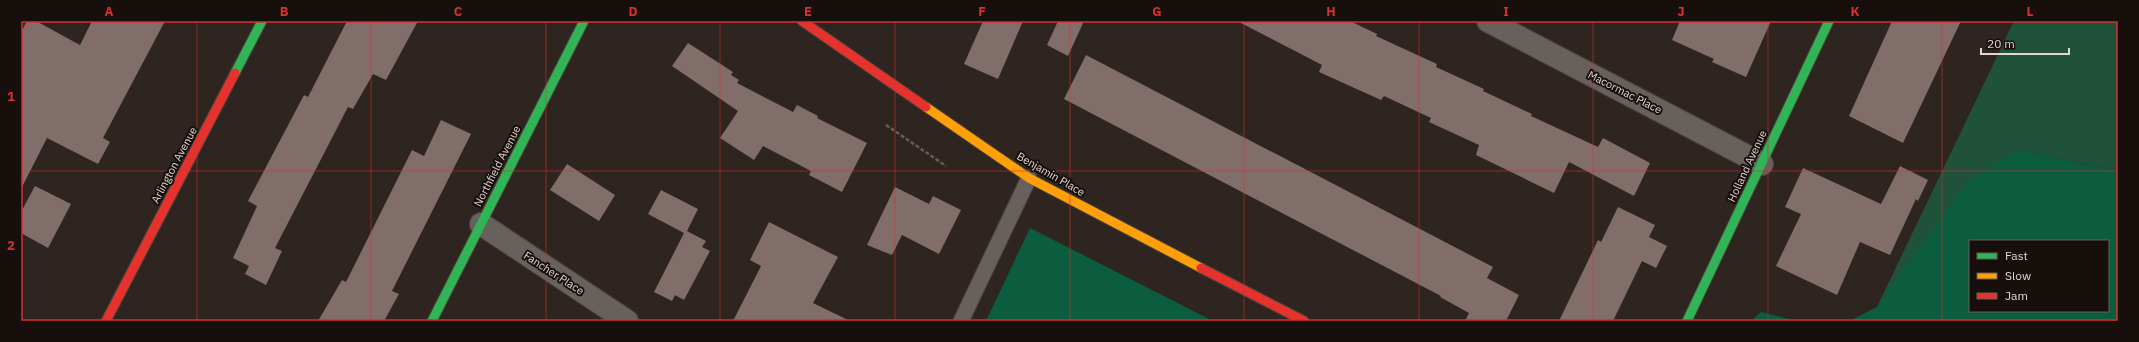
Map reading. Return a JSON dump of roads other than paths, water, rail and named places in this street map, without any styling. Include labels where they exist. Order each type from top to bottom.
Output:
[{"type":"street","name":"Arlington Avenue","points":[[106,321],[262,21]]},
{"type":"street","name":"Northfield Avenue","points":[[432,321],[584,21]]},
{"type":"street","name":"Benjamin Place","points":[[802,21],[1029,178],[1304,321]]},
{"type":"street","name":"Macormac Place","points":[[1488,21],[1762,164]]},
{"type":"street","name":"Holland Avenue","points":[[1687,321],[1830,21]]},
{"type":"street","name":"Fancher Place","points":[[481,224],[626,321]]},
{"type":"lane","points":[[961,321],[1029,178]]}]
